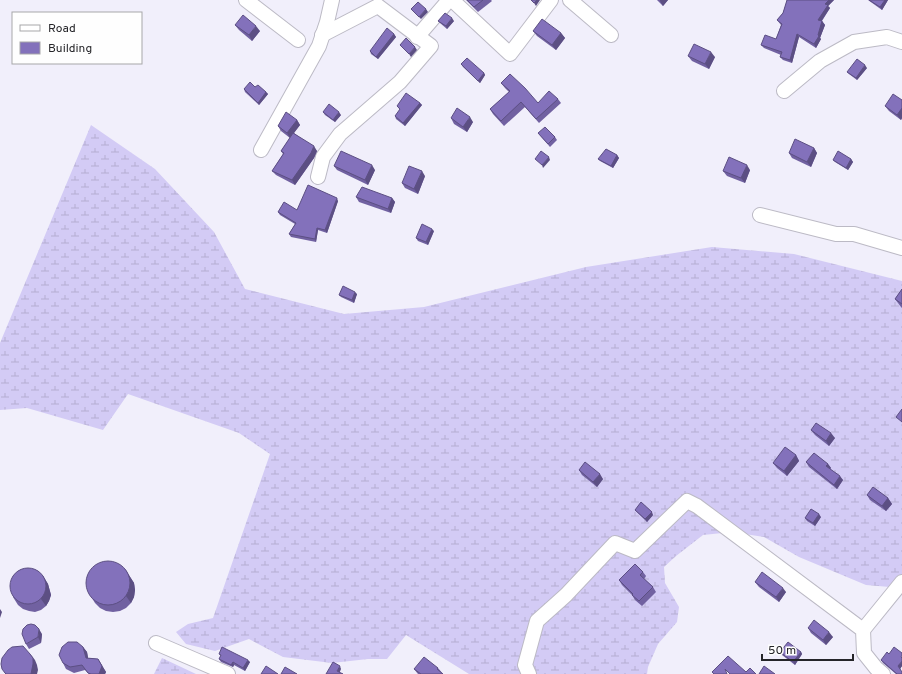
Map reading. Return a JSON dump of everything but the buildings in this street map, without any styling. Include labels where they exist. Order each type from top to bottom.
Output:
[{"type":"street","points":[[246,0],[298,40]]},
{"type":"street","points":[[261,150],[318,46],[332,0]]},
{"type":"street","points":[[417,37],[449,0]]},
{"type":"street","points":[[452,0],[510,54],[551,0]]},
{"type":"street","points":[[570,0],[611,35]]},
{"type":"street","points":[[318,178],[323,157],[340,134],[400,82],[431,46],[417,37],[378,6],[322,35]]},
{"type":"street","points":[[784,91],[820,61],[854,42],[887,37],[902,42]]},
{"type":"street","points":[[760,215],[836,234],[854,234],[902,248]]},
{"type":"street","points":[[529,674],[525,665],[537,621],[566,595],[615,543],[635,551],[687,501],[697,506],[863,630]]},
{"type":"street","points":[[883,674],[864,653],[863,630],[902,582]]},
{"type":"street","points":[[156,643],[228,674]]},
{"type":"green space","points":[[91,125],[155,169],[214,232],[245,289],[344,314],[424,307],[586,267],[712,247],[794,254],[902,281],[902,588],[866,585],[799,557],[764,537],[732,532],[703,535],[664,567],[665,583],[679,607],[677,622],[658,644],[648,667],[647,674],[469,674],[406,635],[387,659],[368,659],[332,663],[283,657],[249,639],[215,651],[186,644],[176,632],[188,624],[213,618],[270,454],[239,433],[128,394],[103,430],[27,408],[0,410],[0,343]]},
{"type":"green space","points":[[162,658],[196,674],[154,674]]}]
